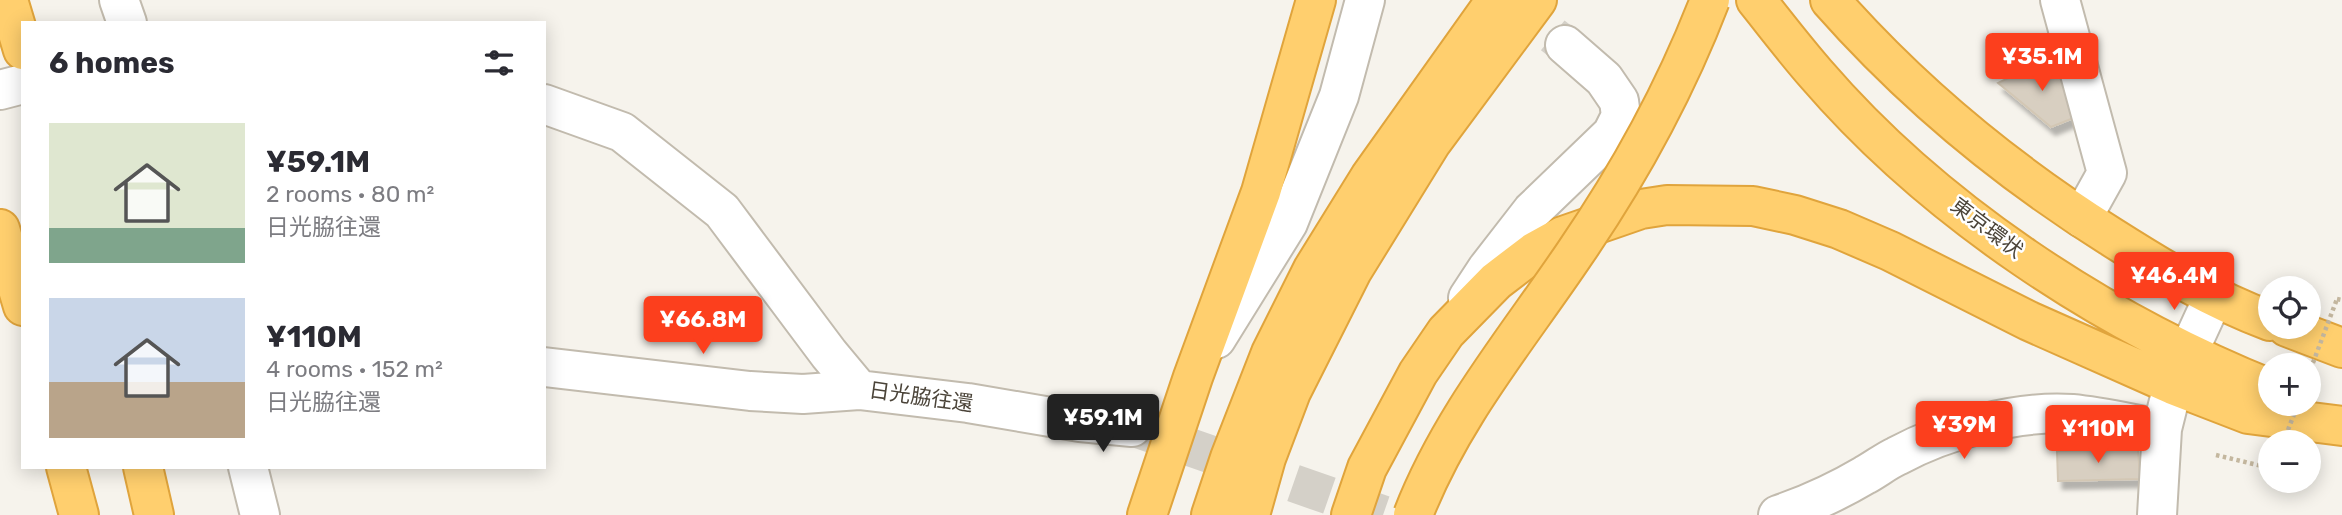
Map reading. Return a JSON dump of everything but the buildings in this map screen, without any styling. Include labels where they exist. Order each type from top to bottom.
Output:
[{"type":"highway","points":[[8,0],[21,43]]},
{"type":"highway","points":[[1147,515],[1193,377],[1261,192],[1316,0]]},
{"type":"highway","points":[[1211,515],[1271,353],[1313,269],[1370,177],[1496,0]]},
{"type":"highway","points":[[1250,515],[1266,458],[1291,392],[1352,271],[1431,143],[1537,0]]},
{"type":"highway","points":[[1413,515],[1455,429],[1489,372],[1574,255],[1622,183],[1666,104],[1710,0]]},
{"type":"highway","name":"東京環状","points":[[1756,0],[1817,75],[1863,123],[1905,163],[2014,250],[2150,335],[2180,369],[2258,385]]},
{"type":"highway","points":[[1830,0],[1861,36],[1941,112],[2046,195],[2178,279],[2258,316]]},
{"type":"highway","points":[[1351,515],[1367,467],[1418,373],[1446,332],[1496,281],[1534,252],[1563,236],[1641,209],[1667,205],[1753,206],[1795,215],[1859,238],[2029,321],[2180,369],[2248,414],[2342,426]]},
{"type":"highway","points":[[0,229],[21,299]]},
{"type":"highway","points":[[2318,339],[2342,348]]},
{"type":"highway","points":[[2321,407],[2342,414]]},
{"type":"highway","points":[[67,469],[79,515]]},
{"type":"highway","points":[[143,469],[154,515]]},
{"type":"street","points":[[119,0],[126,21]]},
{"type":"street","points":[[1193,377],[1288,223],[1339,96],[1365,0]]},
{"type":"street","points":[[2060,0],[2107,173],[2082,218]]},
{"type":"street","points":[[1446,332],[1487,269],[1532,211],[1612,134],[1621,116],[1619,101],[1604,79],[1564,45]]},
{"type":"street","points":[[0,90],[21,85]]},
{"type":"street","name":"日光脇往還","points":[[546,104],[622,132],[722,211],[859,390],[1132,427]]},
{"type":"street","points":[[2157,515],[2162,429],[2180,369],[2214,296]]},
{"type":"street","points":[[546,367],[750,391],[803,394],[859,390]]},
{"type":"street","points":[[1778,515],[1845,485],[1940,436],[1995,421],[2031,415],[2071,414],[2162,429]]},
{"type":"street","points":[[249,469],[259,510]]},
{"type":"street","points":[[259,510],[271,469]]},
{"type":"path","points":[[2317,353],[2337,299],[2342,300]]},
{"type":"path","points":[[2216,455],[2258,465]]},
{"type":"tunnel","points":[[1508,0],[1565,45]]},
{"type":"tunnel","points":[[1132,427],[1385,515]]}]
